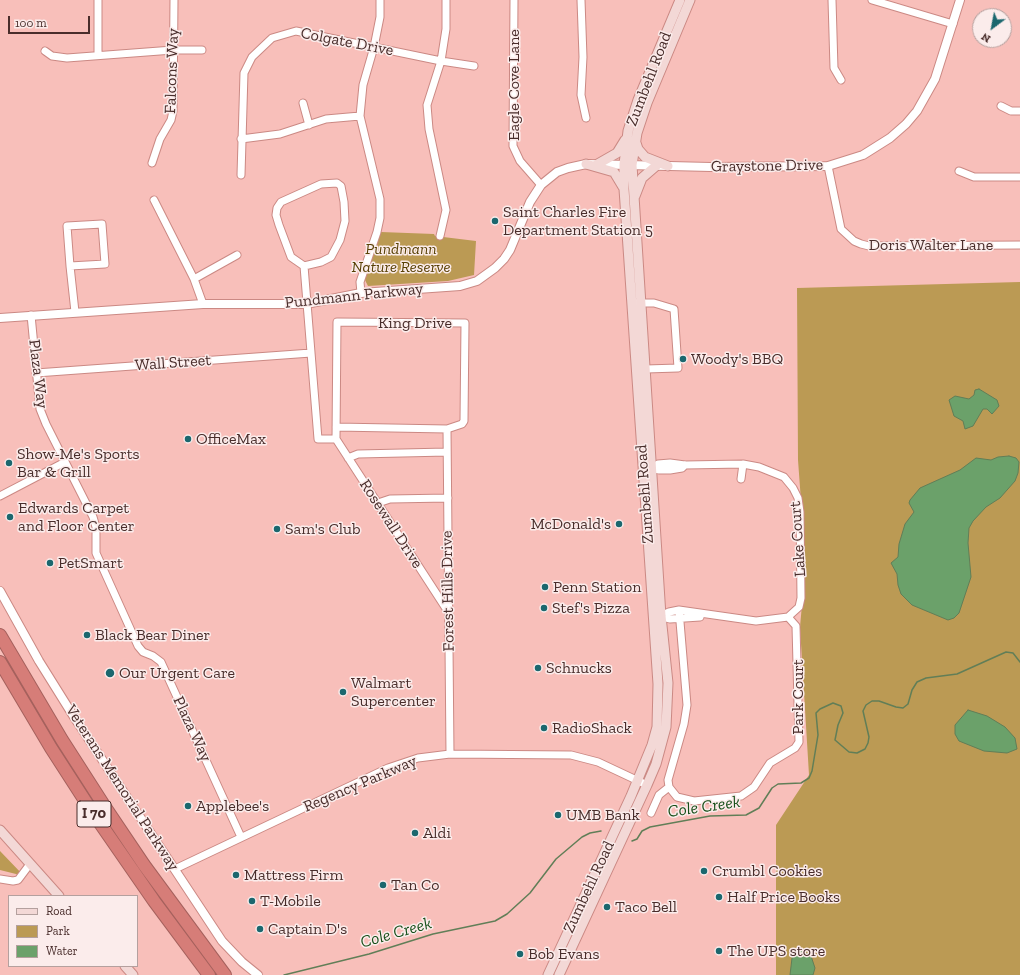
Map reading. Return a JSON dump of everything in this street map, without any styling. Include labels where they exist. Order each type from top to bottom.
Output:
[{"type":"highway","name":"I 70","points":[[0,635],[83,774],[187,924],[225,975]]},
{"type":"highway","name":"I 70","points":[[0,662],[51,748],[95,816],[149,895],[209,975]]},
{"type":"highway","points":[[187,924],[235,975]]},
{"type":"highway","points":[[198,960],[206,975]]},
{"type":"main road","name":"Zumbehl Road","points":[[648,468],[646,369],[636,303],[634,202],[628,164],[628,131],[638,100],[680,0]]},
{"type":"main road","name":"Zumbehl Road","points":[[559,975],[652,745],[658,709],[657,616],[648,468],[636,303],[624,189],[628,164],[647,103],[690,0]]},
{"type":"main road","points":[[596,164],[617,153],[623,145],[628,131]]},
{"type":"main road","points":[[636,142],[638,149],[645,157],[668,166]]},
{"type":"main road","points":[[586,164],[614,172],[624,189]]},
{"type":"main road","points":[[634,202],[642,178],[657,166]]},
{"type":"main road","name":"Zumbehl Road","points":[[548,975],[647,785],[662,745],[667,716],[668,683],[657,616]]},
{"type":"main road","points":[[0,830],[58,895]]},
{"type":"main road","points":[[544,975],[554,962]]},
{"type":"main road","points":[[126,967],[133,975]]},
{"type":"street","points":[[98,0],[98,55]]},
{"type":"street","name":"Falcons Way","points":[[152,163],[160,139],[172,115],[174,0]]},
{"type":"street","points":[[361,293],[360,282],[377,232],[380,218],[380,199],[360,116],[363,84],[374,47],[380,16],[380,0]]},
{"type":"street","points":[[440,236],[446,210],[429,129],[427,105],[441,61],[446,30],[446,0]]},
{"type":"street","name":"Eagle Cove Lane","points":[[514,0],[513,146],[520,161],[541,185]]},
{"type":"street","points":[[580,0],[583,57],[581,95],[586,118]]},
{"type":"street","points":[[832,0],[834,68],[841,80]]},
{"type":"street","points":[[872,0],[953,24]]},
{"type":"street","name":"Graystone Drive","points":[[628,164],[657,166],[746,167],[828,166],[863,155],[890,138],[906,124],[917,111],[935,79],[960,0]]},
{"type":"street","name":"Colgate Drive","points":[[241,175],[244,73],[252,57],[272,38],[296,31],[441,61],[474,66]]},
{"type":"street","points":[[45,51],[52,56],[66,58],[173,50],[202,50]]},
{"type":"street","points":[[303,103],[309,125]]},
{"type":"street","points":[[1001,106],[1011,111],[1020,110]]},
{"type":"street","points":[[241,139],[280,134],[326,119],[360,116]]},
{"type":"street","name":"Pundmann Parkway","points":[[0,318],[203,304],[306,304],[361,293],[460,286],[477,281],[495,268],[510,250],[530,202],[541,185],[557,172],[586,164],[628,164]]},
{"type":"street","name":"Doris Walter Lane","points":[[828,166],[841,228],[854,241],[861,244],[869,246],[1020,245]]},
{"type":"street","points":[[959,171],[974,177],[1020,177]]},
{"type":"street","points":[[337,183],[341,186],[345,221],[340,240],[331,257],[321,262],[304,266],[291,257],[276,215],[277,208],[280,202],[321,184],[337,183]]},
{"type":"street","points":[[154,200],[194,279],[203,304]]},
{"type":"street","points":[[70,266],[105,264],[102,224],[67,226],[70,266],[74,312]]},
{"type":"street","points":[[194,279],[238,255]]},
{"type":"street","points":[[304,266],[318,440],[336,438],[336,427]]},
{"type":"street","points":[[636,303],[654,303],[674,310],[678,368],[646,369]]},
{"type":"street","name":"Plaza Way","points":[[31,315],[40,410],[94,522],[96,553],[141,650],[153,656],[160,662],[241,837]]},
{"type":"street","name":"King Drive","points":[[337,322],[464,323],[464,421],[459,426],[447,429],[336,427],[337,322]]},
{"type":"street","name":"Wall Street","points":[[36,373],[311,352]]},
{"type":"street","name":"Forest Hills Drive","points":[[447,429],[447,610],[450,754]]},
{"type":"street","name":"Rosewall Drive","points":[[336,438],[447,610]]},
{"type":"street","name":"Rosewall Drive","points":[[348,458],[358,454],[447,452]]},
{"type":"street","points":[[0,496],[66,462]]},
{"type":"street","points":[[742,479],[743,464]]},
{"type":"street","name":"Lake Court","points":[[648,468],[670,470],[682,468],[685,465],[743,464],[759,467],[784,477],[793,488],[798,498],[800,512],[801,598],[799,607],[788,617]]},
{"type":"street","points":[[378,503],[390,499],[448,498]]},
{"type":"street","name":"Veterans Memorial Parkway","points":[[0,591],[43,668],[222,941],[242,962],[258,975]]},
{"type":"street","points":[[657,616],[669,612],[756,621],[788,617]]},
{"type":"street","points":[[650,813],[659,795],[669,787],[668,780],[684,724],[687,705],[680,614]]},
{"type":"street","name":"Park Court","points":[[669,787],[677,797],[694,801],[741,796],[754,787],[770,763],[795,748],[799,742],[797,643],[796,626],[788,617]]},
{"type":"street","name":"Regency Parkway","points":[[175,869],[408,760],[450,754],[571,755],[598,762],[647,785]]},
{"type":"street","points":[[0,879],[13,881],[18,880],[30,864]]},
{"type":"green space","name":"Pundmann Nature Reserve","points":[[381,232],[434,234],[435,236],[476,241],[474,275],[448,281],[368,286],[365,280]]},
{"type":"green space","points":[[1020,282],[1020,975],[776,975],[776,825],[809,775],[800,627],[804,582],[804,542],[798,460],[797,288]]},
{"type":"green space","points":[[0,851],[24,876],[0,870]]},
{"type":"water","points":[[979,389],[997,400],[999,406],[992,414],[987,409],[983,409],[973,426],[965,429],[963,421],[954,416],[949,400],[955,396],[969,399],[974,395],[975,390]]},
{"type":"water","points":[[1009,456],[1016,458],[1019,462],[1018,473],[1015,481],[1000,498],[986,507],[973,521],[969,528],[968,543],[971,577],[959,613],[954,618],[948,620],[912,605],[901,594],[897,574],[891,563],[898,557],[899,544],[905,524],[914,512],[909,503],[910,500],[920,488],[960,470],[976,458],[991,460],[998,457]]},
{"type":"water","points":[[968,710],[987,716],[1005,727],[1015,738],[1017,749],[1007,753],[984,751],[959,741],[955,734],[955,725]]},
{"type":"water","points":[[801,950],[811,956],[815,968],[813,975],[790,975],[794,953]]},
{"type":"waterway","name":"Cole Creek","points":[[632,841],[637,839],[642,831],[650,827],[710,816],[746,815],[759,808],[772,788],[778,784],[801,783],[809,778],[812,771],[818,735],[816,713],[820,709],[833,703],[841,706],[843,713],[838,725],[835,740],[849,752],[857,753],[865,749],[868,743],[869,737],[863,711],[866,705],[872,701],[879,701],[903,708],[908,704],[912,690],[917,682],[926,678],[957,674],[1006,652],[1013,653],[1020,662]]},
{"type":"waterway","name":"Cole Creek","points":[[284,975],[369,954],[433,934],[495,921],[507,914],[530,893],[556,859],[582,837],[590,833],[601,831]]},
{"type":"place","name":"Saint Charles Fire Department Station 5","points":[[495,221]]},
{"type":"place","name":"Woody's BBQ","points":[[683,359]]},
{"type":"place","name":"OfficeMax","points":[[188,439]]},
{"type":"place","name":"Show-Me's Sports Bar & Grill","points":[[9,463]]},
{"type":"place","name":"Edwards Carpet and Floor Center","points":[[10,517]]},
{"type":"place","name":"McDonald's","points":[[619,524]]},
{"type":"place","name":"Sam's Club","points":[[277,529]]},
{"type":"place","name":"PetSmart","points":[[50,563]]},
{"type":"place","name":"Penn Station","points":[[545,587]]},
{"type":"place","name":"Stef's Pizza","points":[[544,608]]},
{"type":"place","name":"Black Bear Diner","points":[[87,635]]},
{"type":"place","name":"Schnucks","points":[[538,668]]},
{"type":"place","name":"Our Urgent Care","points":[[110,673]]},
{"type":"place","name":"Walmart Supercenter","points":[[343,692]]},
{"type":"place","name":"RadioShack","points":[[544,728]]},
{"type":"place","name":"Applebee's","points":[[188,806]]},
{"type":"place","name":"UMB Bank","points":[[558,815]]},
{"type":"place","name":"Aldi","points":[[415,833]]},
{"type":"place","name":"Crumbl Cookies","points":[[704,871]]},
{"type":"place","name":"Mattress Firm","points":[[236,875]]},
{"type":"place","name":"Tan Co","points":[[383,885]]},
{"type":"place","name":"Half Price Books","points":[[719,897]]},
{"type":"place","name":"T-Mobile","points":[[252,901]]},
{"type":"place","name":"Taco Bell","points":[[607,907]]},
{"type":"place","name":"Captain D's","points":[[260,929]]},
{"type":"place","name":"The UPS store","points":[[719,951]]},
{"type":"place","name":"Bob Evans","points":[[520,954]]}]
